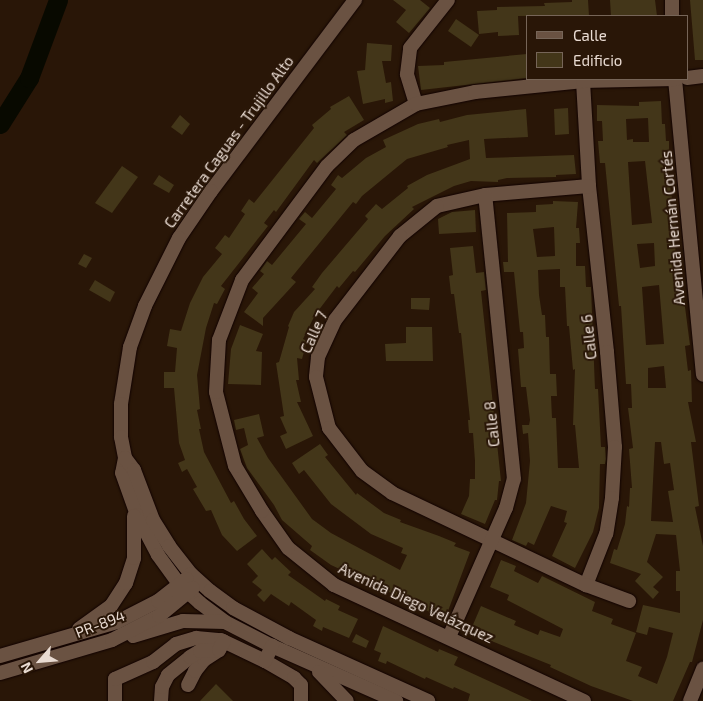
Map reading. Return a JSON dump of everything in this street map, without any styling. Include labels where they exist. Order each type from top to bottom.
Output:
[{"type":"street","name":"Carretera Caguas - Trujillo Alto","points":[[355,0],[210,191],[179,238],[166,263],[145,306],[130,347],[121,404],[121,437],[125,458],[122,473],[132,504],[158,555],[184,589],[225,622],[311,665],[364,688],[428,701]]},
{"type":"street","points":[[416,104],[407,74],[410,48],[448,0]]},
{"type":"street","points":[[672,0],[672,15]]},
{"type":"street","points":[[688,78],[703,76]]},
{"type":"street","name":"Avenida Diego Velázquez","points":[[584,701],[334,585],[288,548],[262,511],[235,466],[216,392],[219,340],[242,280],[327,166],[354,140],[416,104],[474,92],[583,81],[629,80]]},
{"type":"street","name":"Avenida Hernán Cortés","points":[[675,80],[703,375]]},
{"type":"street","name":"Calle 6","points":[[583,81],[588,186],[607,352],[614,447],[612,498],[606,534],[586,585]]},
{"type":"street","name":"Calle 7","points":[[588,186],[485,195],[437,206],[400,236],[334,320],[318,357],[316,377],[329,428],[362,471],[392,493],[586,585],[629,601]]},
{"type":"street","name":"Calle 8","points":[[449,637],[506,508],[514,479],[485,195]]},
{"type":"street","name":"Carretera Caguas - Trujillo Alto","points":[[125,458],[134,470],[153,520],[169,546],[195,578],[233,608],[364,688]]},
{"type":"street","points":[[72,634],[111,606],[126,583],[134,558],[136,541],[132,504]]},
{"type":"street","name":"PR-894","points":[[0,673],[112,640],[158,616],[195,578]]},
{"type":"street","name":"PR-894","points":[[0,656],[72,634],[87,632],[130,616],[158,600],[184,589]]},
{"type":"street","points":[[112,640],[183,622],[225,622]]},
{"type":"street","points":[[115,701],[115,678],[154,662],[176,644],[196,638],[209,638],[222,646],[265,661],[294,678],[301,685],[302,701]]},
{"type":"street","points":[[161,701],[164,682],[168,675],[200,651],[222,646]]},
{"type":"street","points":[[188,685],[195,671],[204,660],[222,646]]},
{"type":"street","points":[[265,661],[272,646]]},
{"type":"street","points":[[154,662],[164,682]]},
{"type":"street","points":[[311,665],[347,701]]},
{"type":"street","points":[[690,701],[703,668]]},
{"type":"street","points":[[364,688],[396,701]]},
{"type":"building","points":[[393,0],[420,0],[430,8],[409,33],[396,22],[406,10]]},
{"type":"building","points":[[572,0],[588,0],[589,15],[518,16],[519,35],[498,36],[498,32],[479,34],[477,11],[497,10],[497,7],[545,6],[544,3],[572,2]]},
{"type":"building","points":[[610,0],[655,0],[657,15],[611,15]]},
{"type":"building","points":[[690,0],[703,0],[703,60],[695,60]]},
{"type":"building","points":[[456,19],[479,35],[471,47],[448,31]]},
{"type":"building","points":[[367,43],[392,45],[391,61],[382,61],[386,83],[391,82],[393,101],[385,103],[385,99],[363,104],[357,71],[365,70]]},
{"type":"building","points":[[526,54],[526,78],[421,90],[418,66],[444,65],[444,62]]},
{"type":"building","points":[[349,96],[364,120],[344,132],[347,135],[317,163],[314,160],[276,212],[274,210],[264,223],[268,226],[221,286],[225,289],[217,304],[214,303],[206,328],[197,375],[200,409],[197,410],[204,452],[231,503],[234,501],[244,519],[257,536],[237,551],[222,535],[211,510],[206,511],[193,489],[197,487],[187,469],[182,472],[178,463],[185,460],[179,443],[174,388],[164,388],[164,372],[175,372],[177,348],[167,346],[170,329],[181,331],[190,303],[203,277],[222,254],[215,248],[225,235],[229,238],[245,214],[241,211],[249,199],[254,203],[314,128],[312,125],[331,109],[330,107]]},
{"type":"building","points":[[661,101],[662,124],[665,124],[666,141],[669,141],[669,180],[676,223],[675,269],[677,284],[682,284],[690,345],[685,346],[688,371],[691,370],[692,402],[688,402],[696,442],[691,442],[699,506],[695,507],[703,546],[703,620],[692,662],[690,662],[673,701],[633,701],[591,686],[550,667],[551,665],[489,640],[491,635],[472,627],[481,606],[516,621],[514,625],[538,635],[540,630],[560,637],[563,629],[507,600],[509,595],[490,587],[501,560],[516,566],[514,571],[538,583],[542,576],[595,602],[592,611],[613,619],[611,624],[636,633],[626,661],[642,667],[638,676],[657,684],[667,657],[673,633],[649,627],[647,635],[636,632],[643,605],[680,613],[680,591],[676,591],[676,571],[680,571],[676,535],[656,534],[647,562],[663,577],[653,587],[659,592],[653,599],[635,581],[641,574],[610,563],[614,549],[617,550],[625,524],[627,506],[629,507],[630,488],[632,488],[629,449],[633,448],[628,408],[632,408],[631,384],[626,384],[621,306],[619,306],[605,163],[600,163],[598,141],[603,141],[602,121],[597,121],[597,105],[639,106],[639,102]],"holes":[[[648,118],[649,142],[633,142],[633,139],[627,140],[626,119]],[[645,161],[652,223],[632,225],[628,162]],[[654,243],[655,266],[640,268],[637,244]],[[659,285],[664,344],[646,345],[642,287]],[[664,366],[666,388],[648,388],[648,368]],[[655,442],[661,442],[664,464],[670,463],[674,490],[668,491],[673,522],[651,521]]]},
{"type":"building","points":[[568,108],[569,134],[555,135],[554,109]]},
{"type":"building","points":[[526,109],[528,137],[484,139],[486,158],[574,155],[576,174],[556,175],[556,177],[507,178],[498,180],[498,182],[471,181],[454,186],[412,207],[414,209],[385,236],[355,272],[353,271],[339,288],[337,286],[315,315],[303,339],[307,341],[302,359],[297,358],[299,380],[296,380],[301,402],[297,402],[313,436],[286,449],[280,436],[287,433],[280,417],[284,416],[276,363],[279,362],[288,326],[294,312],[315,289],[312,287],[322,273],[368,219],[365,216],[376,204],[382,209],[408,188],[407,186],[427,175],[470,159],[469,140],[447,145],[448,147],[407,159],[362,196],[356,204],[353,202],[291,278],[296,282],[263,318],[263,326],[244,312],[258,293],[252,288],[264,274],[260,271],[267,261],[272,265],[306,224],[299,219],[305,212],[312,218],[336,189],[331,185],[338,175],[342,178],[366,158],[386,147],[383,140],[418,124],[439,119],[440,122],[467,115]]},
{"type":"building","points":[[180,115],[190,124],[182,135],[171,127]]},
{"type":"building","points":[[122,166],[138,177],[112,213],[95,203]]},
{"type":"building","points":[[159,175],[174,185],[169,193],[153,184]]},
{"type":"building","points":[[553,201],[578,202],[576,228],[579,228],[580,243],[576,243],[576,266],[585,266],[586,287],[591,287],[595,389],[598,389],[601,447],[605,447],[606,459],[605,464],[600,464],[599,508],[593,532],[575,568],[552,556],[567,523],[564,522],[567,511],[551,506],[534,545],[528,542],[526,546],[512,540],[526,503],[530,461],[528,433],[523,434],[522,425],[529,425],[530,420],[526,387],[521,387],[518,349],[524,348],[523,332],[520,332],[514,272],[504,272],[503,262],[508,262],[507,213],[536,212],[536,205],[553,204]],"holes":[[[554,227],[555,256],[537,257],[533,229]],[[560,269],[560,287],[565,287],[567,326],[569,326],[573,370],[575,369],[573,425],[575,425],[579,468],[558,468],[556,418],[552,418],[551,396],[557,396],[556,374],[550,374],[549,337],[546,337],[545,315],[542,315],[539,295],[538,270]]]},
{"type":"building","points":[[475,210],[476,232],[439,234],[438,219],[452,212]]},
{"type":"building","points":[[473,246],[476,273],[484,272],[486,290],[481,291],[501,481],[499,481],[497,500],[495,500],[485,524],[461,514],[469,496],[470,479],[475,479],[475,461],[473,433],[469,433],[468,420],[470,420],[461,333],[459,333],[454,294],[451,294],[449,276],[453,275],[450,248]]},
{"type":"building","points":[[84,254],[92,258],[86,268],[78,264]]},
{"type":"building","points":[[95,280],[115,292],[110,302],[89,290]]},
{"type":"building","points":[[411,298],[430,298],[429,310],[411,309]]},
{"type":"building","points":[[240,325],[263,334],[256,351],[262,352],[261,385],[228,384],[231,349]]},
{"type":"building","points":[[406,327],[432,327],[433,361],[386,361],[385,344],[406,343]]},
{"type":"building","points":[[259,414],[264,436],[257,438],[268,458],[312,519],[331,533],[400,570],[407,555],[401,553],[403,548],[371,534],[331,504],[304,470],[299,474],[292,463],[320,444],[328,455],[325,457],[356,495],[357,493],[384,513],[401,520],[400,522],[456,543],[454,546],[470,552],[445,619],[408,602],[407,605],[389,597],[391,593],[331,565],[310,550],[312,546],[282,520],[274,505],[247,468],[240,449],[248,445],[244,428],[236,430],[234,420]]},
{"type":"building","points":[[262,549],[272,560],[275,557],[291,572],[288,575],[325,601],[326,599],[340,606],[338,610],[358,619],[349,638],[323,627],[322,631],[313,626],[316,620],[291,602],[289,606],[271,594],[264,602],[257,595],[262,590],[252,582],[258,576],[247,564]]},
{"type":"building","points":[[383,626],[438,652],[439,649],[458,657],[454,665],[532,701],[468,701],[470,694],[426,677],[425,679],[387,661],[386,664],[378,661],[381,653],[374,650]]},
{"type":"building","points":[[356,634],[369,641],[366,648],[352,642]]},
{"type":"building","points":[[216,684],[233,701],[200,701]]},
{"type":"waterway","points":[[0,124],[29,78],[58,0]]}]
